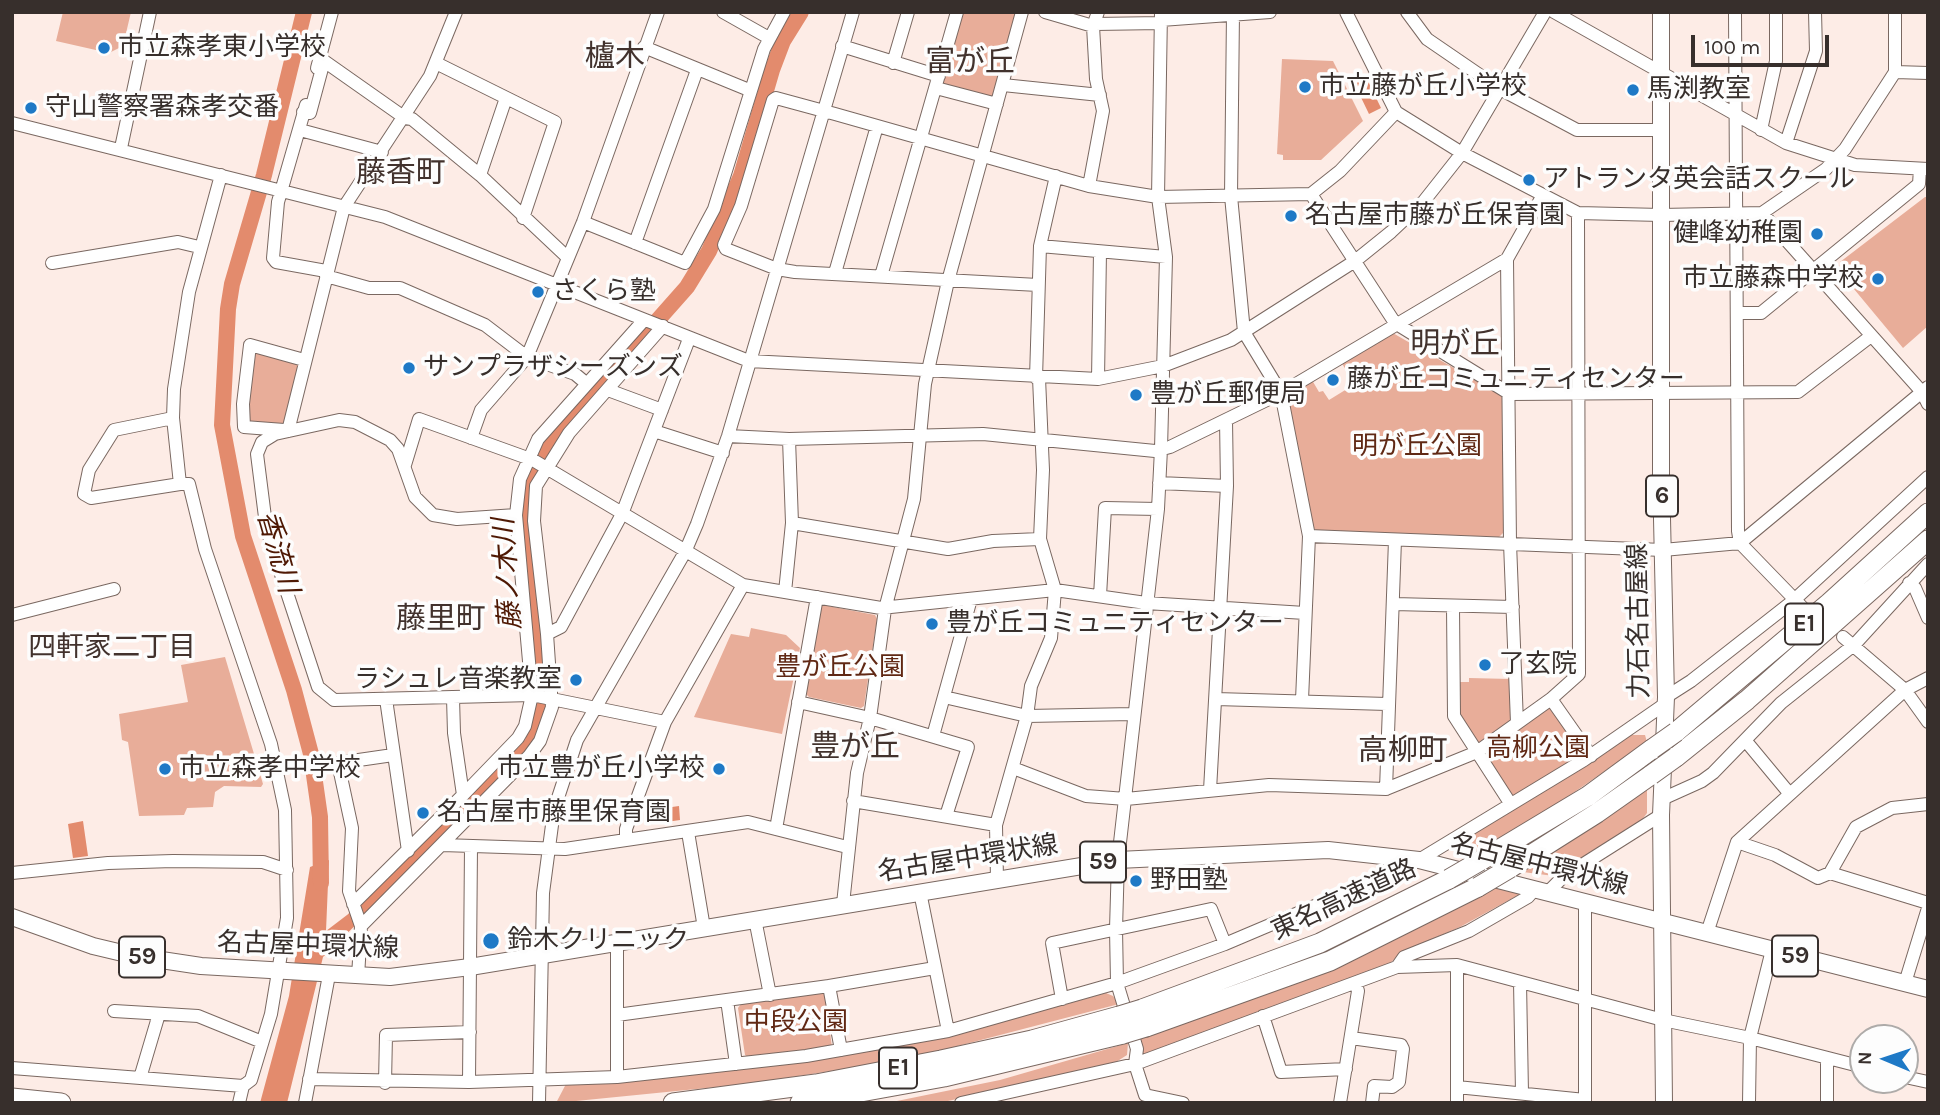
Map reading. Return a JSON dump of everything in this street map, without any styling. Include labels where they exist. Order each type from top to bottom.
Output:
[{"type":"highway","name":"東名高速道路","points":[[1144,1018],[1320,943],[1450,879],[1588,796],[1676,732],[1829,603],[1928,513]]},
{"type":"highway","name":"東名高速道路","points":[[800,1103],[944,1077],[1144,1018],[1241,995],[1330,961],[1478,887],[1597,813],[1651,775],[1756,692],[1928,540]]},
{"type":"highway","name":"東名高速道路","points":[[673,1103],[816,1084],[1032,1040],[1121,1025]]},
{"type":"highway","points":[[14,1098],[61,1103]]},
{"type":"main road","name":"力石名古屋線","points":[[1661,12],[1661,394],[1665,700],[1662,807],[1664,1103]]},
{"type":"main road","name":"名古屋中環状線","points":[[12,917],[93,946],[135,956],[201,966],[390,977],[470,967],[1118,860],[1328,850],[1413,859],[1928,989]]},
{"type":"street","points":[[121,148],[150,12]]},
{"type":"street","points":[[332,12],[281,190],[273,258],[276,262],[369,288],[400,288],[485,325],[527,357],[575,374],[587,384]]},
{"type":"street","points":[[288,431],[344,207],[405,118],[436,63],[456,12]]},
{"type":"street","points":[[471,438],[481,410],[527,357],[583,222],[658,12]]},
{"type":"street","points":[[723,12],[769,38]]},
{"type":"street","points":[[583,222],[685,263],[714,209],[749,90],[769,38],[784,12]]},
{"type":"street","points":[[539,1103],[541,955],[547,848],[554,810],[570,758],[593,710],[685,552],[723,453],[853,12]]},
{"type":"street","points":[[893,63],[908,12]]},
{"type":"street","points":[[881,276],[957,12]]},
{"type":"street","points":[[843,904],[853,801],[870,718],[886,608],[914,499],[919,435],[929,372],[948,281],[1022,12]]},
{"type":"street","points":[[1045,12],[1095,21],[1270,12]]},
{"type":"street","points":[[1346,12],[1396,112],[1462,153],[1578,213],[1661,215],[1762,213],[1836,160],[1895,72],[1895,12]]},
{"type":"street","points":[[1407,12],[1427,39],[1500,89],[1577,130],[1661,130]]},
{"type":"street","points":[[12,123],[121,148],[385,216],[749,361],[1098,379],[1163,366],[1244,332],[1355,261],[1424,201],[1462,153],[1545,12]]},
{"type":"street","points":[[1554,12],[1786,143],[1836,160],[1881,168],[1924,169],[1919,184],[1761,313],[1737,313]]},
{"type":"street","points":[[1734,12],[1740,543],[1798,605]]},
{"type":"street","points":[[1761,130],[1776,61],[1776,12]]},
{"type":"street","points":[[1786,143],[1816,51],[1815,12]]},
{"type":"street","points":[[1233,15],[1231,196],[1244,332],[1281,393],[1309,536],[1302,700]]},
{"type":"street","points":[[1161,18],[1158,197],[1166,257],[1161,449],[1157,509],[1118,860],[1117,983],[1136,1049],[1135,1064],[1145,1095],[1183,1103]]},
{"type":"street","points":[[1089,186],[1103,111],[1096,79],[1095,21]]},
{"type":"street","points":[[842,46],[997,104]]},
{"type":"street","points":[[644,47],[749,90]]},
{"type":"street","points":[[303,113],[310,113],[324,61],[405,118],[412,120],[480,175],[567,257]]},
{"type":"street","points":[[436,63],[555,122],[523,218]]},
{"type":"street","points":[[635,243],[697,70]]},
{"type":"street","points":[[1895,72],[1928,73]]},
{"type":"street","points":[[1003,85],[1100,95]]},
{"type":"street","points":[[480,175],[506,98]]},
{"type":"street","points":[[1038,285],[777,270],[726,250],[723,245],[741,206],[773,100],[776,98],[1089,186],[1158,197],[1311,194],[1340,171],[1396,112]]},
{"type":"street","points":[[835,273],[877,127]]},
{"type":"street","points":[[300,130],[382,152]]},
{"type":"street","points":[[221,175],[199,247],[180,351],[173,418],[184,484],[276,766],[285,810],[287,918],[279,972],[271,1014],[251,1080],[243,1087],[239,1103]]},
{"type":"street","points":[[997,880],[996,825],[1027,716],[1031,685],[1051,638],[1055,590],[1040,539],[1038,285],[1040,246],[1056,176]]},
{"type":"street","points":[[1311,194],[1395,323],[1510,394],[1798,392],[1871,335]]},
{"type":"street","points":[[1517,723],[1510,543],[1507,259],[1543,195]]},
{"type":"street","points":[[1013,768],[1087,796],[1126,799],[1269,785],[1386,789],[1477,752],[1551,699],[1579,674],[1578,213]]},
{"type":"street","points":[[1309,536],[1662,550],[1740,543],[1926,394],[1762,213]]},
{"type":"street","points":[[52,263],[178,242],[199,247]]},
{"type":"street","points":[[1040,246],[1166,257]]},
{"type":"street","points":[[1098,379],[1100,252]]},
{"type":"street","points":[[729,436],[789,439],[983,434],[1161,449],[1281,393],[1507,259]]},
{"type":"street","points":[[357,915],[408,851],[518,738],[543,697],[547,634],[534,503],[538,439],[645,320]]},
{"type":"street","points":[[357,915],[442,845],[529,756],[549,722],[516,515],[520,479],[569,433],[663,327]]},
{"type":"street","points":[[547,634],[561,626],[622,514],[689,339]]},
{"type":"street","points":[[288,431],[280,428],[244,427],[247,357],[250,345],[304,360]]},
{"type":"street","points":[[608,390],[662,410]]},
{"type":"street","points":[[173,418],[114,430],[89,470],[84,494],[91,498],[184,484]]},
{"type":"street","points":[[405,466],[419,419],[537,462],[743,585],[785,592],[886,608],[1055,590],[1146,603],[1305,613]]},
{"type":"street","points":[[1210,790],[1227,486],[1226,420]]},
{"type":"street","points":[[516,515],[457,519],[433,515],[415,497],[398,449],[390,440],[355,422],[339,421],[288,431],[262,442],[257,454],[258,478],[273,550],[318,687],[334,700],[543,697],[593,710],[665,722]]},
{"type":"street","points":[[654,431],[723,453]]},
{"type":"street","points":[[785,592],[792,523],[789,502],[789,439]]},
{"type":"street","points":[[309,1079],[385,1083],[617,1077],[841,1050],[948,1031],[1117,983],[1225,944],[1369,883],[1591,755],[1798,605],[1928,477]]},
{"type":"street","points":[[1159,483],[1227,486]]},
{"type":"street","points":[[1100,596],[1105,508],[1157,509]]},
{"type":"street","points":[[792,523],[948,550],[993,541],[1040,539]]},
{"type":"street","points":[[1386,789],[1395,540]]},
{"type":"street","points":[[1397,967],[1404,957],[1469,931],[1541,891],[1662,807],[1703,782],[1781,703],[1855,645],[1928,564]]},
{"type":"street","points":[[1909,583],[1915,588],[1928,618]]},
{"type":"street","points":[[626,840],[626,829],[665,722],[743,585]]},
{"type":"street","points":[[12,615],[114,589]]},
{"type":"street","points":[[776,829],[817,597]]},
{"type":"street","points":[[933,736],[971,599]]},
{"type":"street","points":[[1394,604],[1513,607]]},
{"type":"street","points":[[1452,607],[1454,716],[1510,803]]},
{"type":"street","points":[[1843,636],[1905,690],[1928,722]]},
{"type":"street","points":[[1707,933],[1737,842],[1905,690],[1928,678]]},
{"type":"street","points":[[944,697],[1027,716],[1133,714]]},
{"type":"street","points":[[453,698],[454,733],[463,795]]},
{"type":"street","points":[[386,699],[408,851]]},
{"type":"street","points":[[1216,699],[1387,704]]},
{"type":"street","points":[[1551,699],[1591,755]]},
{"type":"street","points":[[798,702],[870,718],[968,747],[946,816]]},
{"type":"street","points":[[1745,740],[1789,793]]},
{"type":"street","points":[[358,976],[357,915],[349,891],[352,828],[338,763],[393,755]]},
{"type":"street","points":[[853,801],[996,825]]},
{"type":"street","points":[[1737,842],[1775,855],[1818,878],[1830,873],[1856,827],[1892,808],[1928,804]]},
{"type":"street","points":[[442,845],[547,848],[688,832],[748,822],[847,847]]},
{"type":"street","points":[[688,832],[704,928]]},
{"type":"street","points":[[469,1082],[471,847]]},
{"type":"street","points":[[12,873],[108,863],[211,861],[263,862],[287,870]]},
{"type":"street","points":[[1830,873],[1928,905],[1905,983]]},
{"type":"street","points":[[920,892],[948,1031]]},
{"type":"street","points":[[1457,1087],[1585,1101],[1585,903]]},
{"type":"street","points":[[1062,999],[1052,943],[1211,909],[1225,944]]},
{"type":"street","points":[[755,919],[770,995]]},
{"type":"street","points":[[617,941],[617,1077]]},
{"type":"street","points":[[1749,1103],[1750,1038],[1772,950]]},
{"type":"street","points":[[1457,965],[1457,1103]]},
{"type":"street","points":[[961,1103],[998,1099],[1135,1064],[1356,985],[1397,967],[1457,965],[1663,1020],[1750,1038],[1849,1064]]},
{"type":"street","points":[[617,1015],[770,995],[935,968]]},
{"type":"street","points":[[305,1103],[326,975]]},
{"type":"street","points":[[1520,982],[1522,1093]]},
{"type":"street","points":[[1340,1103],[1358,991],[1356,985]]},
{"type":"street","points":[[828,986],[841,1050]]},
{"type":"street","points":[[727,1000],[736,1064]]},
{"type":"street","points":[[114,1011],[198,1016],[262,1042]]},
{"type":"street","points":[[140,1078],[159,1014]]},
{"type":"street","points":[[1264,1016],[1281,1072],[1346,1069]]},
{"type":"street","points":[[385,1083],[386,1035],[470,1032]]},
{"type":"street","points":[[1351,1038],[1401,1045],[1404,1049],[1399,1082],[1392,1087],[1374,1086],[1372,1103]]},
{"type":"street","points":[[1827,1059],[1827,1103]]},
{"type":"street","points":[[12,1068],[243,1087]]},
{"type":"green space","points":[[63,12],[131,12],[123,46],[109,53],[56,41]]},
{"type":"green space","points":[[961,12],[1016,12],[995,95],[989,99],[944,87],[941,82]]},
{"type":"green space","points":[[1282,59],[1333,61],[1363,121],[1321,160],[1283,160],[1283,155],[1277,154]]},
{"type":"green space","name":"市立藤森中学校","points":[[1928,197],[1928,326],[1903,348],[1839,271],[1840,262]]},
{"type":"green space","name":"明が丘公園","points":[[1391,332],[1501,395],[1504,401],[1505,531],[1499,537],[1316,530],[1312,527],[1287,393],[1312,380],[1319,392],[1323,391],[1329,400],[1355,384],[1341,362]]},
{"type":"green space","points":[[250,352],[297,361],[299,366],[286,423],[281,426],[250,425],[245,404]]},
{"type":"green space","name":"豊が丘公園","points":[[823,605],[875,615],[877,619],[864,706],[861,708],[809,697],[806,694],[819,608]]},
{"type":"green space","points":[[751,628],[786,635],[800,648],[782,734],[694,717],[731,634],[749,637]]},
{"type":"green space","points":[[225,657],[263,784],[261,787],[224,786],[215,792],[213,807],[187,808],[184,815],[139,816],[128,742],[122,740],[119,714],[188,702],[181,665]]},
{"type":"green space","points":[[1469,678],[1511,679],[1513,718],[1482,745],[1476,744],[1457,715],[1458,682],[1469,682]]},
{"type":"green space","name":"高柳公園","points":[[1548,706],[1552,707],[1581,758],[1514,797],[1510,796],[1485,752]]},
{"type":"green space","points":[[1630,735],[1645,735],[1647,742],[1560,802],[1468,858],[1456,854],[1459,840]]},
{"type":"green space","points":[[1647,790],[1647,813],[1642,820],[1554,876],[1523,872]]},
{"type":"green space","points":[[1498,887],[1522,893],[1460,927],[1402,952],[1387,966],[1146,1055],[1139,1049],[1137,1039],[1353,957]]},
{"type":"green space","name":"中段公園","points":[[820,992],[825,995],[832,1047],[749,1058],[745,1055],[738,1008],[741,1004]]},
{"type":"green space","points":[[1106,993],[1113,996],[1119,1004],[908,1059],[747,1084],[556,1103],[566,1084],[977,1029]]},
{"type":"green space","points":[[1128,1043],[1127,1055],[1113,1064],[939,1103],[887,1103],[1000,1080]]},
{"type":"shaded area","points":[[1366,77],[1381,108],[1369,114],[1354,83]]},
{"type":"shaded area","points":[[679,806],[680,820],[646,825],[644,811]]},
{"type":"shaded area","points":[[83,821],[88,856],[73,858],[68,824]]},
{"type":"shaded area","points":[[329,860],[326,931],[368,899],[375,906],[323,957],[287,1103],[260,1103],[289,996],[310,867]]},
{"type":"waterway","name":"香流川","points":[[304,12],[264,175],[232,284],[228,309],[222,425],[243,536],[294,690],[311,754],[320,817],[321,883]]},
{"type":"waterway","name":"藤ノ木川","points":[[356,917],[532,744],[540,722],[543,694],[528,513],[530,488],[538,462],[556,435],[687,287],[709,251],[741,176],[783,41],[801,12]]},
{"type":"place","name":"市立森孝東小学校","points":[[104,48]]},
{"type":"place","name":"市立藤が丘小学校","points":[[1305,87]]},
{"type":"place","name":"馬渕教室","points":[[1633,90]]},
{"type":"place","name":"守山警察署森孝交番","points":[[31,108]]},
{"type":"place","name":"アトランタ英会話スクール","points":[[1529,180]]},
{"type":"place","name":"名古屋市藤が丘保育園","points":[[1291,216]]},
{"type":"place","name":"健峰幼稚園","points":[[1817,234]]},
{"type":"place","name":"市立藤森中学校","points":[[1878,279]]},
{"type":"place","name":"さくら塾","points":[[538,292]]},
{"type":"place","name":"サンプラザシーズンズ","points":[[409,368]]},
{"type":"place","name":"藤が丘コミュニティセンター","points":[[1333,380]]},
{"type":"place","name":"豊が丘郵便局","points":[[1136,395]]},
{"type":"place","name":"豊が丘コミュニティセンター","points":[[932,624]]},
{"type":"place","name":"了玄院","points":[[1485,665]]},
{"type":"place","name":"ラシュレ音楽教室","points":[[576,680]]},
{"type":"place","name":"市立森孝中学校","points":[[165,769]]},
{"type":"place","name":"市立豊が丘小学校","points":[[719,769]]},
{"type":"place","name":"名古屋市藤里保育園","points":[[423,813]]},
{"type":"place","name":"野田塾","points":[[1136,881]]},
{"type":"place","name":"鈴木クリニック","points":[[491,941]]},
{"type":"district","name":"櫨木","points":[[615,57]]},
{"type":"district","name":"富が丘","points":[[970,62]]},
{"type":"district","name":"藤香町","points":[[401,173]]},
{"type":"district","name":"明が丘","points":[[1455,344]]},
{"type":"district","name":"藤里町","points":[[441,619]]},
{"type":"district","name":"四軒家二丁目","points":[[112,648]]},
{"type":"district","name":"豊が丘","points":[[855,747]]},
{"type":"district","name":"高柳町","points":[[1403,751]]}]
